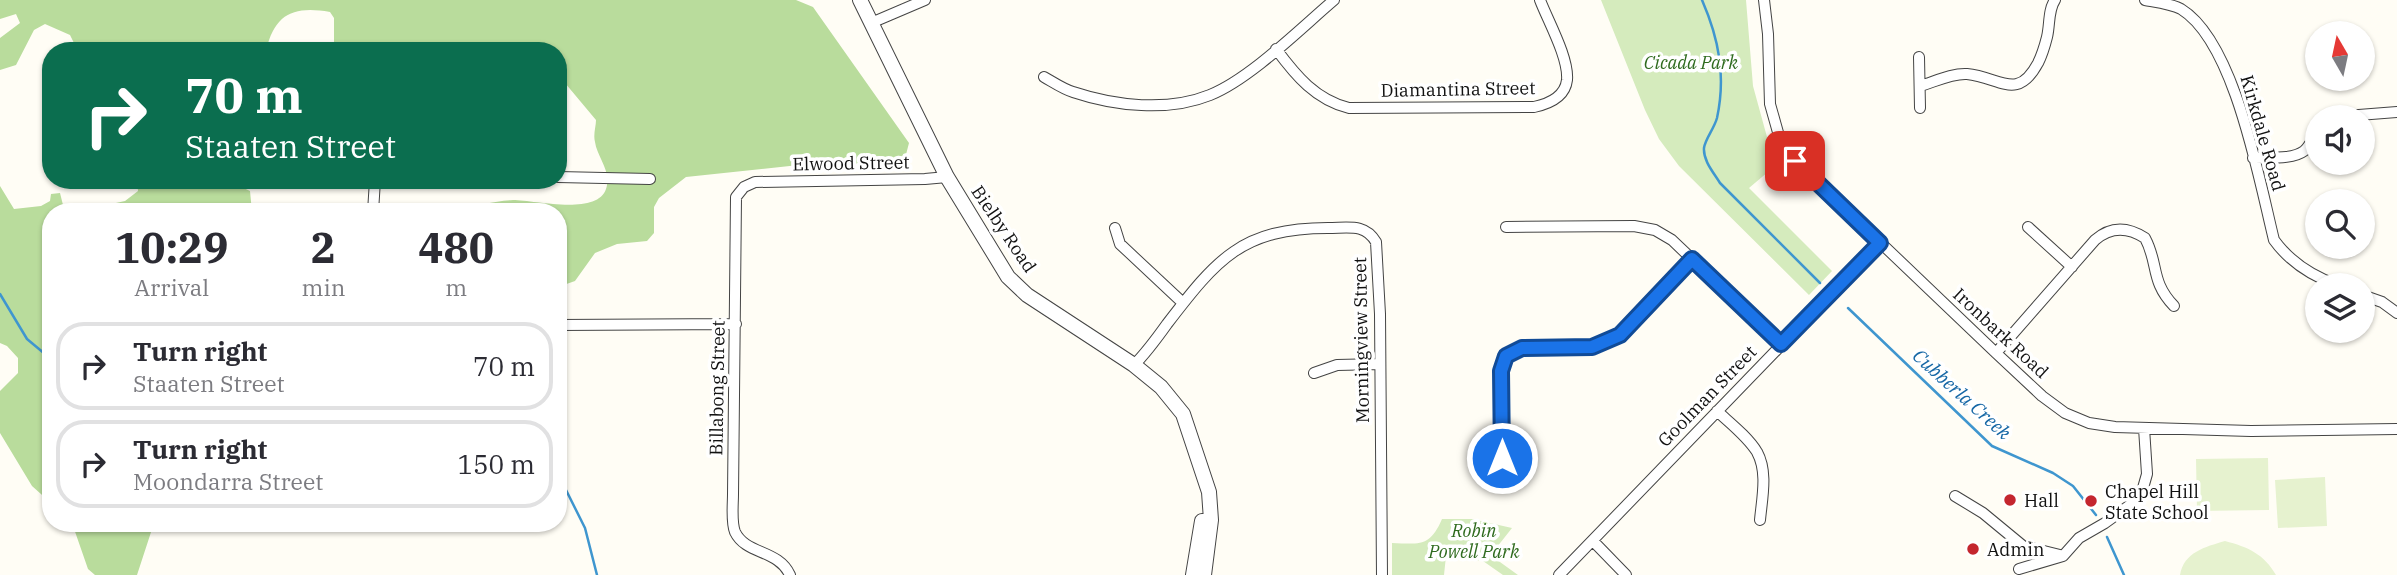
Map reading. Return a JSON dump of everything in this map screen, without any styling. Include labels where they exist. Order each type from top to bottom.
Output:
[{"type":"street","name":"Bielby Road","points":[[860,0],[947,177],[1008,277],[1027,295],[1134,365],[1161,387],[1183,414],[1209,492],[1211,520],[1204,575]]},
{"type":"street","points":[[871,23],[925,0]]},
{"type":"street","points":[[1044,77],[1071,92],[1123,103],[1159,105],[1210,95],[1236,80],[1334,0]]},
{"type":"street","name":"Diamantina Street","points":[[1276,49],[1314,93],[1331,103],[1349,108],[1547,105],[1560,95],[1567,82],[1563,60],[1540,0]]},
{"type":"street","name":"Ironbark Road","points":[[1764,0],[1770,104],[1779,136],[1795,161],[2042,396],[2065,413],[2089,422],[2116,427],[2251,431],[2397,429]]},
{"type":"street","points":[[1920,86],[1965,74],[2002,84],[2026,81],[2039,60],[2047,38],[2055,0]]},
{"type":"street","name":"Kirkdale Road","points":[[2145,0],[2180,8],[2201,26],[2217,50],[2236,94],[2274,240],[2283,253],[2298,266],[2312,273]]},
{"type":"street","points":[[1919,57],[1920,108]]},
{"type":"street","points":[[2375,114],[2397,112]]},
{"type":"street","points":[[2253,158],[2286,156],[2305,150]]},
{"type":"street","points":[[567,177],[650,178]]},
{"type":"street","name":"Elwood Street","points":[[755,182],[947,177]]},
{"type":"street","name":"Billabong Street","points":[[755,182],[744,187],[736,197],[734,531],[743,542],[780,560],[790,575]]},
{"type":"street","points":[[1506,227],[1634,226],[1655,230],[1672,240],[1781,344]]},
{"type":"street","points":[[2028,227],[2072,267]]},
{"type":"street","points":[[1115,228],[1121,244],[1183,303]]},
{"type":"street","name":"Morningview Street","points":[[1134,365],[1183,303],[1226,256],[1248,242],[1272,233],[1303,228],[1359,228],[1370,233],[1376,242],[1382,575]]},
{"type":"street","points":[[1996,353],[2103,233],[2115,229],[2136,232],[2145,238],[2162,294],[2174,306]]},
{"type":"street","name":"Goolman Street","points":[[1559,575],[1880,243]]},
{"type":"street","points":[[1502,458],[1501,371],[1506,356],[1522,348],[1592,347],[1606,343],[1620,335],[1692,259]]},
{"type":"street","points":[[2375,300],[2397,313]]},
{"type":"street","points":[[567,325],[736,324]]},
{"type":"street","points":[[1314,373],[1338,365],[1380,364]]},
{"type":"street","points":[[1717,411],[1757,452],[1763,481],[1760,520]]},
{"type":"street","points":[[2019,569],[2063,556],[2079,538],[2130,505],[2143,488],[2147,474],[2144,428]]},
{"type":"street","name":"Bielby Road","points":[[1193,575],[1202,517],[1198,462]]},
{"type":"street","points":[[1955,496],[1983,513],[2023,547],[2063,556]]},
{"type":"street","points":[[1593,541],[1626,575]]},
{"type":"green space","points":[[0,0],[796,0],[813,7],[909,143],[903,166],[892,168],[836,161],[686,177],[659,198],[654,207],[654,233],[647,241],[617,244],[595,253],[575,281],[567,284],[567,205],[591,202],[600,197],[606,189],[607,176],[594,139],[596,120],[567,85],[567,42],[334,42],[334,18],[330,12],[306,10],[281,20],[269,42],[74,42],[70,35],[45,24],[34,30],[16,65],[0,70],[0,38],[20,23],[16,14],[0,19]]},
{"type":"green space","name":"Cicada Park","points":[[1601,0],[1746,0],[1753,86],[1767,137],[1781,161],[1749,188],[1832,271],[1809,295],[1679,166],[1659,139]]},
{"type":"green space","points":[[0,186],[14,209],[42,205],[42,495],[32,486],[0,433],[0,391],[18,373],[18,358],[7,346],[0,343]]},
{"type":"green space","points":[[246,189],[250,191],[251,203],[116,203],[125,201],[138,191]]},
{"type":"green space","points":[[60,193],[62,203],[46,203],[50,201],[51,194]]},
{"type":"green space","points":[[513,200],[544,203],[491,203]]},
{"type":"green space","points":[[2268,458],[2269,510],[2197,511],[2196,459]]},
{"type":"green space","points":[[2325,477],[2327,526],[2278,528],[2275,480]]},
{"type":"green space","name":"Robin Powell Park","points":[[1442,519],[1472,519],[1512,528],[1497,547],[1493,557],[1518,575],[1503,575],[1483,561],[1446,556],[1444,575],[1392,575],[1392,543],[1423,542],[1433,535]]},
{"type":"green space","points":[[75,532],[151,532],[137,575],[95,575],[88,569]]},
{"type":"green space","points":[[2225,541],[2255,552],[2276,575],[2180,575],[2186,561],[2196,552]]},
{"type":"waterway","name":"Cubberla Creek","points":[[1702,0],[1717,43],[1721,72],[1717,118],[1704,148],[1707,162],[1720,183],[1820,283]]},
{"type":"waterway","points":[[0,294],[27,339],[42,352]]},
{"type":"waterway","name":"Cubberla Creek","points":[[1848,308],[1992,446],[2053,473],[2073,486],[2096,515]]},
{"type":"waterway","points":[[567,492],[585,528],[597,575]]},
{"type":"waterway","name":"Cubberla Creek","points":[[2107,537],[2124,575]]},
{"type":"place","name":"Hall","points":[[2010,500]]},
{"type":"place","name":"Chapel Hill State School","points":[[2091,501]]},
{"type":"place","name":"Admin","points":[[1973,549]]},
{"type":"route","points":[[1502,458],[1501,371],[1506,356],[1522,348],[1592,347],[1606,343],[1620,335],[1692,259],[1781,344],[1880,243],[1795,161]]}]
